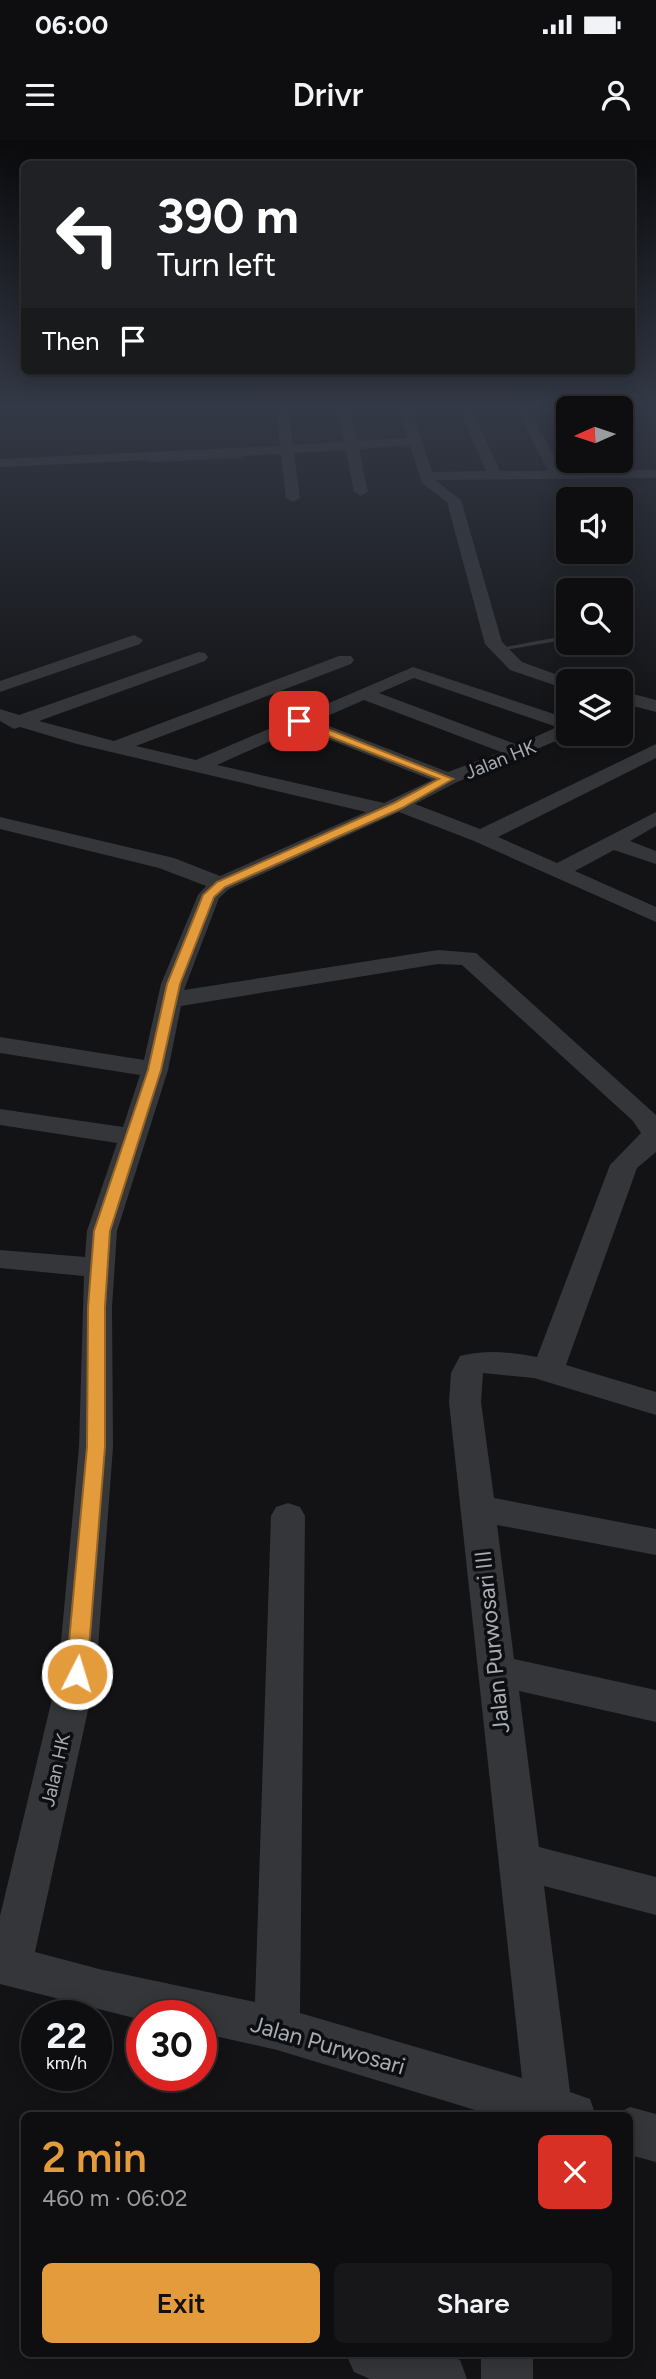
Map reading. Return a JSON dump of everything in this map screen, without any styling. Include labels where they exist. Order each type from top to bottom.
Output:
[{"type":"street","points":[[457,510],[494,645],[529,673],[556,681]]},
{"type":"street","points":[[0,687],[134,640]]},
{"type":"street","points":[[6,722],[199,657]]},
{"type":"street","points":[[116,747],[345,660]]},
{"type":"street","points":[[198,766],[412,672],[556,722]]},
{"type":"street","points":[[364,694],[519,752]]},
{"type":"street","points":[[633,700],[656,706]]},
{"type":"street","points":[[299,721],[447,779]]},
{"type":"street","points":[[6,722],[392,808],[481,837],[656,915]]},
{"type":"street","name":"Jalan HK","points":[[5,1964],[77,1674],[96,1447],[102,1231],[155,1070],[170,1000],[204,906],[209,895],[221,884],[392,808],[447,779],[519,752],[556,734]]},
{"type":"street","points":[[481,837],[656,750]]},
{"type":"street","points":[[556,872],[656,818]]},
{"type":"street","points":[[0,823],[153,859],[221,884]]},
{"type":"street","points":[[613,842],[656,858]]},
{"type":"street","points":[[556,872],[656,926]]},
{"type":"street","points":[[170,1000],[438,957],[468,958],[642,1115],[655,1133],[652,1141],[624,1165],[547,1373]]},
{"type":"street","points":[[0,1045],[155,1070]]},
{"type":"street","points":[[0,1117],[132,1137]]},
{"type":"street","points":[[0,1259],[99,1268]]},
{"type":"street","name":"Jalan Purwosari III","points":[[537,2110],[519,1861],[465,1402],[467,1373],[471,1364],[483,1360],[510,1362],[656,1404]]},
{"type":"street","points":[[477,1507],[656,1542]]},
{"type":"street","points":[[277,2028],[281,1705],[288,1516]]},
{"type":"street","points":[[495,1670],[656,1706]]},
{"type":"street","points":[[519,1861],[656,1896]]},
{"type":"street","name":"Jalan Purwosari","points":[[5,1964],[99,1990],[277,2028],[537,2110]]},
{"type":"street","points":[[633,2132],[656,2138]]},
{"type":"street","points":[[380,2357],[441,2379]]},
{"type":"street","points":[[506,2379],[507,2357]]},
{"type":"lane","points":[[499,649],[556,639]]},
{"type":"route","points":[[77,1674],[96,1447],[97,1307],[102,1231],[155,1070],[173,984],[190,939],[209,895],[221,884],[398,805],[447,779],[299,721]]}]
